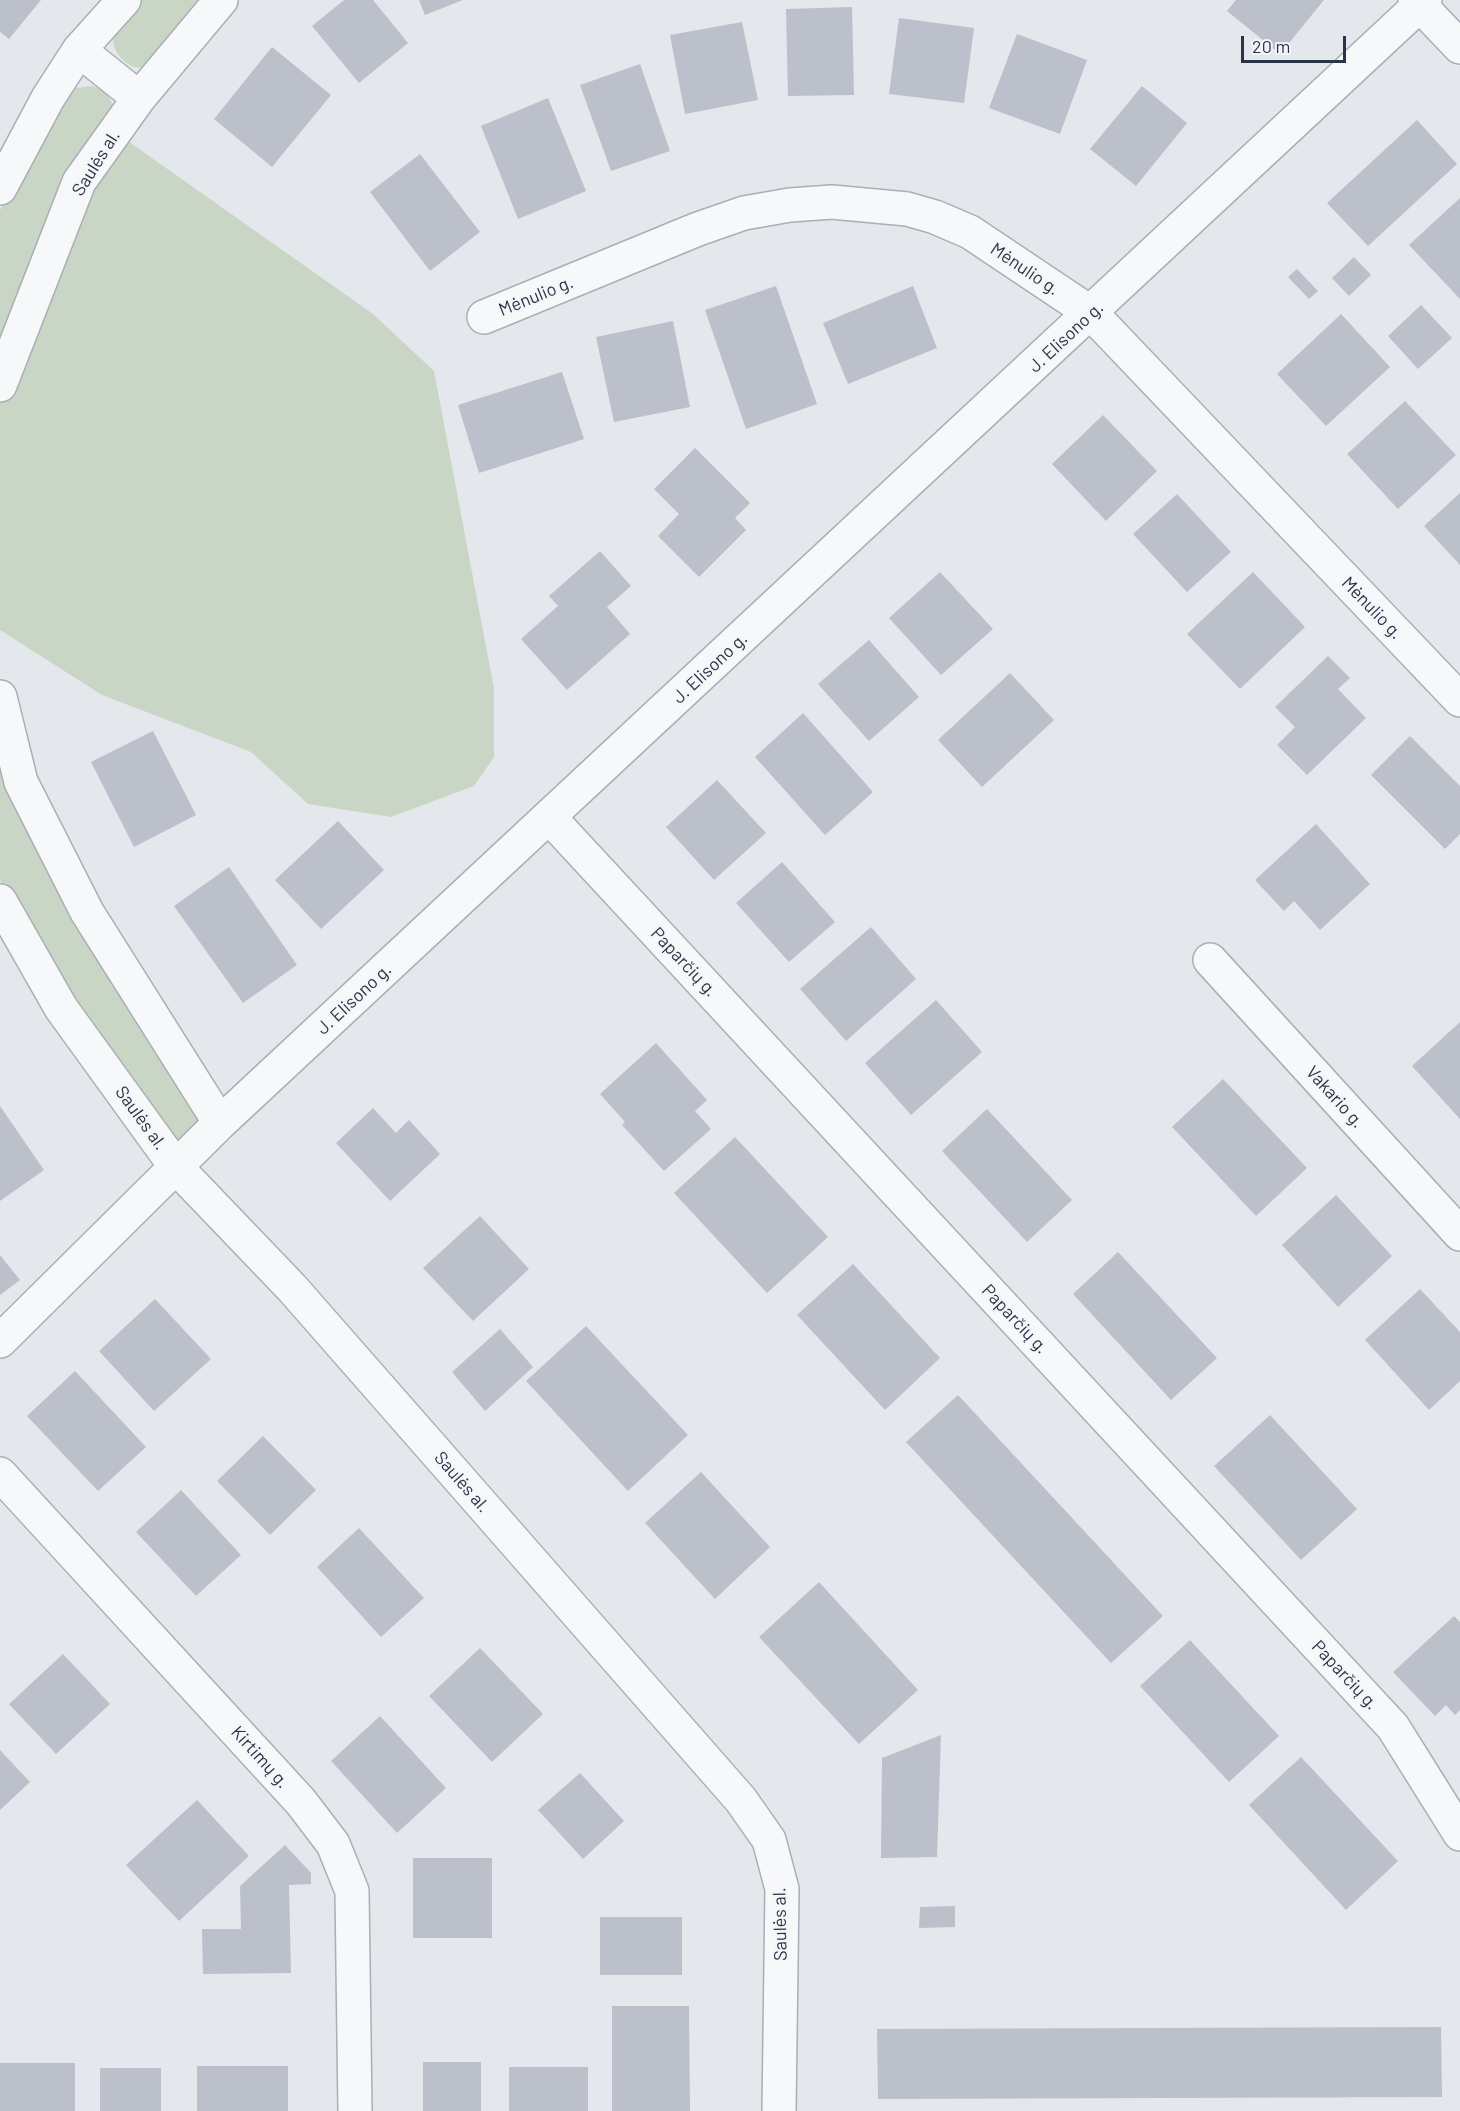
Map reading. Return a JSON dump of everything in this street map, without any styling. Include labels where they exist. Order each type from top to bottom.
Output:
[{"type":"street","points":[[0,188],[48,98],[80,50],[124,0]]},
{"type":"street","name":"Saulės al.","points":[[0,385],[80,182],[139,98],[222,0]]},
{"type":"street","points":[[1420,2],[1460,47]]},
{"type":"street","name":"J. Elisono g.","points":[[0,1341],[220,1123],[1091,313],[1420,2]]},
{"type":"street","points":[[80,50],[139,98]]},
{"type":"street","name":"Mėnulio g.","points":[[484,317],[698,229],[744,213],[790,205],[832,202],[896,207],[935,216],[970,232],[1091,313],[1460,700]]},
{"type":"street","points":[[0,696],[21,782],[87,912],[220,1123]]},
{"type":"street","name":"Paparčių g.","points":[[550,818],[1394,1727],[1460,1834]]},
{"type":"street","name":"Saulės al.","points":[[0,901],[61,1008],[176,1167],[308,1306],[741,1800],[769,1840],[782,1888],[779,2111]]},
{"type":"street","name":"Vakario g.","points":[[1210,960],[1460,1234]]},
{"type":"street","name":"Kirtimų g.","points":[[0,1474],[301,1802],[333,1844],[352,1892],[356,2111]]},
{"type":"green space","points":[[139,0],[203,0],[159,59],[146,67],[130,65],[123,60],[117,53],[113,36],[114,28],[119,21]]},
{"type":"green space","points":[[93,86],[107,93],[115,110],[0,367],[0,210],[63,95],[76,88]]},
{"type":"green space","points":[[115,132],[373,314],[434,371],[494,689],[494,757],[474,786],[391,817],[308,804],[251,752],[102,695],[0,630],[0,385]]},
{"type":"green space","points":[[0,727],[202,1123],[180,1146],[165,1138],[14,909],[0,880]]},
{"type":"building","points":[[0,0],[41,0],[9,39],[0,32]]},
{"type":"building","points":[[344,0],[373,0],[408,43],[359,83],[312,26]]},
{"type":"building","points":[[419,0],[463,0],[425,15]]},
{"type":"building","points":[[1236,0],[1324,0],[1280,54],[1227,11]]},
{"type":"building","points":[[852,7],[854,95],[788,96],[786,9]]},
{"type":"building","points":[[899,18],[974,28],[964,103],[889,94]]},
{"type":"building","points":[[742,22],[758,100],[685,114],[670,35]]},
{"type":"building","points":[[1017,34],[1087,60],[1060,134],[989,108]]},
{"type":"building","points":[[272,47],[331,95],[272,167],[214,119]]},
{"type":"building","points":[[640,64],[670,151],[611,171],[580,85]]},
{"type":"building","points":[[1142,86],[1187,123],[1136,186],[1090,149]]},
{"type":"building","points":[[548,98],[586,191],[518,219],[481,126]]},
{"type":"building","points":[[1417,120],[1457,164],[1368,246],[1327,203]]},
{"type":"building","points":[[420,154],[480,232],[430,271],[370,192]]},
{"type":"building","points":[[1460,198],[1460,299],[1409,245]]},
{"type":"building","points":[[1354,257],[1371,275],[1349,296],[1332,278]]},
{"type":"building","points":[[1297,269],[1318,291],[1309,299],[1288,277]]},
{"type":"building","points":[[776,286],[817,404],[746,429],[705,310]]},
{"type":"building","points":[[913,286],[937,348],[848,384],[823,323]]},
{"type":"building","points":[[1421,305],[1452,338],[1418,369],[1388,336]]},
{"type":"building","points":[[1341,314],[1390,367],[1326,426],[1277,374]]},
{"type":"building","points":[[673,321],[690,407],[614,422],[596,337]]},
{"type":"building","points":[[562,372],[584,439],[479,473],[458,405]]},
{"type":"building","points":[[1405,401],[1456,455],[1398,509],[1347,454]]},
{"type":"building","points":[[1103,415],[1157,471],[1106,521],[1052,464]]},
{"type":"building","points":[[695,448],[750,503],[735,518],[746,530],[699,577],[658,536],[679,514],[654,489]]},
{"type":"building","points":[[1460,493],[1460,565],[1424,526]]},
{"type":"building","points":[[1177,494],[1231,552],[1187,592],[1133,534]]},
{"type":"building","points":[[600,551],[631,586],[607,607],[630,634],[567,690],[521,639],[558,606],[549,596]]},
{"type":"building","points":[[940,572],[993,629],[941,675],[889,618]]},
{"type":"building","points":[[1253,572],[1305,627],[1240,689],[1187,634]]},
{"type":"building","points":[[869,640],[919,697],[869,741],[818,684]]},
{"type":"building","points":[[1328,656],[1350,678],[1338,689],[1366,718],[1307,775],[1277,745],[1295,727],[1275,707]]},
{"type":"building","points":[[1010,673],[1054,720],[982,787],[938,740]]},
{"type":"building","points":[[803,713],[873,792],[825,835],[755,757]]},
{"type":"building","points":[[153,731],[196,815],[134,847],[91,762]]},
{"type":"building","points":[[1410,736],[1460,786],[1460,834],[1445,849],[1371,775]]},
{"type":"building","points":[[717,780],[766,833],[714,880],[666,827]]},
{"type":"building","points":[[338,821],[384,870],[321,929],[275,880]]},
{"type":"building","points":[[1316,824],[1370,884],[1320,930],[1294,901],[1284,911],[1255,880]]},
{"type":"building","points":[[782,862],[835,922],[789,962],[736,903]]},
{"type":"building","points":[[229,867],[297,965],[243,1003],[174,906]]},
{"type":"building","points":[[871,927],[916,979],[846,1041],[800,989]]},
{"type":"building","points":[[936,1000],[982,1052],[911,1115],[865,1063]]},
{"type":"building","points":[[1460,1022],[1460,1119],[1412,1066]]},
{"type":"building","points":[[656,1043],[707,1100],[695,1111],[711,1129],[664,1171],[622,1125],[625,1122],[600,1094]]},
{"type":"building","points":[[1223,1079],[1307,1168],[1256,1216],[1172,1127]]},
{"type":"building","points":[[0,1106],[44,1170],[0,1201]]},
{"type":"building","points":[[373,1108],[396,1133],[409,1120],[440,1154],[390,1201],[336,1143]]},
{"type":"building","points":[[987,1109],[1072,1200],[1027,1242],[942,1151]]},
{"type":"building","points":[[735,1137],[828,1237],[767,1293],[674,1193]]},
{"type":"building","points":[[1336,1195],[1392,1256],[1338,1307],[1282,1245]]},
{"type":"building","points":[[480,1216],[529,1269],[473,1321],[423,1268]]},
{"type":"building","points":[[1118,1252],[1217,1358],[1171,1400],[1073,1294]]},
{"type":"building","points":[[0,1255],[20,1280],[0,1295]]},
{"type":"building","points":[[853,1264],[940,1358],[885,1410],[797,1315]]},
{"type":"building","points":[[1420,1289],[1460,1332],[1460,1381],[1429,1410],[1365,1340]]},
{"type":"building","points":[[155,1299],[211,1359],[154,1411],[99,1351]]},
{"type":"building","points":[[586,1326],[688,1435],[628,1491],[526,1381]]},
{"type":"building","points":[[500,1329],[533,1367],[485,1411],[452,1372]]},
{"type":"building","points":[[75,1371],[146,1447],[98,1491],[27,1416]]},
{"type":"building","points":[[958,1395],[1163,1616],[1111,1663],[906,1442]]},
{"type":"building","points":[[1270,1415],[1357,1509],[1301,1560],[1214,1466]]},
{"type":"building","points":[[263,1436],[316,1490],[270,1535],[217,1481]]},
{"type":"building","points":[[701,1472],[770,1547],[715,1599],[645,1523]]},
{"type":"building","points":[[181,1490],[241,1555],[196,1596],[136,1532]]},
{"type":"building","points":[[359,1528],[424,1598],[381,1637],[317,1567]]},
{"type":"building","points":[[819,1582],[918,1690],[859,1744],[759,1637]]},
{"type":"building","points":[[1454,1616],[1460,1622],[1460,1710],[1455,1715],[1446,1705],[1435,1716],[1393,1672]]},
{"type":"building","points":[[1190,1640],[1279,1736],[1229,1782],[1140,1686]]},
{"type":"building","points":[[480,1648],[543,1714],[492,1762],[429,1696]]},
{"type":"building","points":[[63,1654],[110,1704],[56,1754],[9,1704]]},
{"type":"building","points":[[380,1716],[446,1788],[397,1833],[331,1761]]},
{"type":"building","points":[[941,1735],[937,1857],[881,1858],[882,1758]]},
{"type":"building","points":[[0,1750],[30,1782],[0,1810]]},
{"type":"building","points":[[1301,1757],[1398,1861],[1346,1910],[1249,1805]]},
{"type":"building","points":[[580,1773],[624,1821],[583,1859],[538,1810]]},
{"type":"building","points":[[197,1800],[249,1856],[179,1921],[126,1865]]},
{"type":"building","points":[[285,1845],[311,1873],[311,1884],[289,1885],[291,1973],[203,1974],[202,1929],[241,1929],[240,1886]]},
{"type":"building","points":[[413,1858],[492,1858],[492,1938],[413,1938]]},
{"type":"building","points":[[955,1906],[955,1927],[919,1928],[920,1907]]},
{"type":"building","points":[[600,1917],[682,1917],[682,1975],[600,1975]]},
{"type":"building","points":[[612,2006],[689,2006],[690,2111],[612,2111]]},
{"type":"building","points":[[1441,2027],[1442,2097],[878,2099],[877,2029]]},
{"type":"building","points":[[423,2062],[481,2062],[481,2111],[423,2111]]},
{"type":"building","points":[[0,2063],[75,2063],[75,2111],[0,2111]]},
{"type":"building","points":[[197,2066],[288,2066],[288,2111],[197,2111]]},
{"type":"building","points":[[509,2067],[588,2067],[588,2111],[509,2111]]},
{"type":"building","points":[[100,2068],[161,2068],[161,2111],[100,2111]]}]
